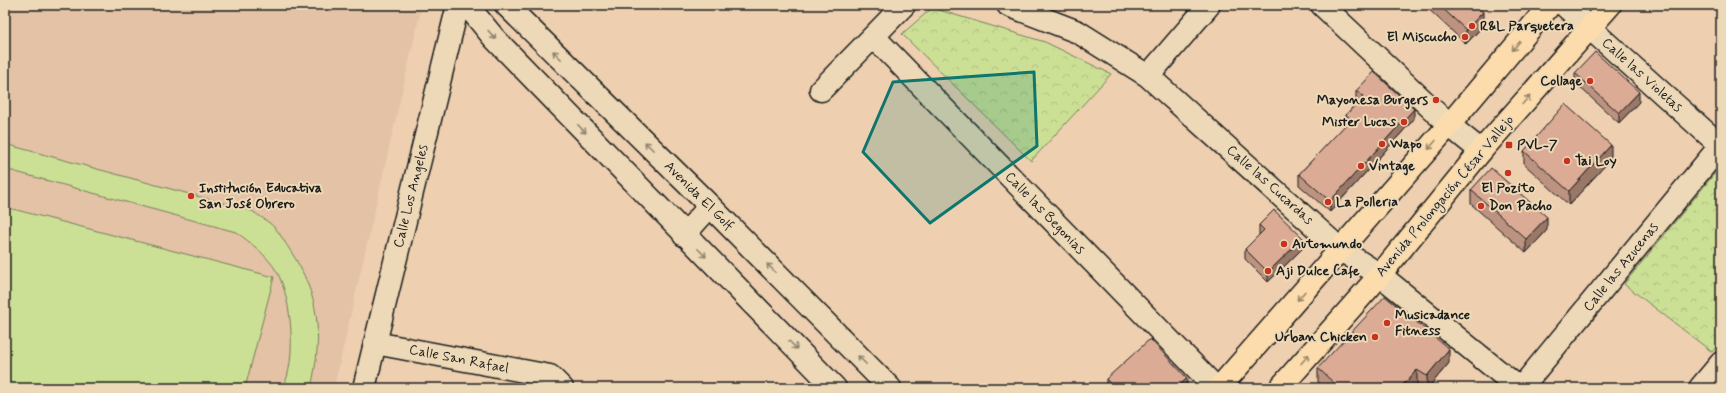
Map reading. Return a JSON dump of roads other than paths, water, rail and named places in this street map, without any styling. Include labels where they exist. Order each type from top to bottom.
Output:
[{"type":"main road","points":[[1218,388],[1341,250],[1550,5]]},
{"type":"main road","name":"Avenida Prolongación César Vallejo","points":[[1280,388],[1380,275],[1481,151],[1610,5]]},
{"type":"street","name":"Calle Los Angeles","points":[[364,388],[458,5]]},
{"type":"street","points":[[468,5],[494,38],[684,235],[835,388]]},
{"type":"street","name":"Avenida El Golf","points":[[506,5],[710,206],[890,388]]},
{"type":"street","points":[[821,90],[904,5]]},
{"type":"street","name":"Calle las Cucardas","points":[[1008,5],[1078,32],[1148,76],[1341,250],[1380,275],[1520,388]]},
{"type":"street","points":[[1148,76],[1209,5]]},
{"type":"street","points":[[1322,5],[1449,125],[1481,151]]},
{"type":"street","name":"Calle las Violetas","points":[[1564,5],[1721,145]]},
{"type":"street","name":"Calle las Begonias","points":[[874,36],[1218,388]]},
{"type":"street","name":"Calle las Azucenas","points":[[1520,388],[1721,145]]},
{"type":"street","points":[[684,235],[710,206]]},
{"type":"street","name":"Calle San Rafael","points":[[375,343],[553,384]]},
{"type":"street","points":[[1700,388],[1721,363]]},
{"type":"place","name":"R&L Parquetera","points":[[1472,26]]},
{"type":"place","name":"El Miscucho","points":[[1465,37]]},
{"type":"place","name":"Collage","points":[[1590,81]]},
{"type":"place","name":"Mayonesa Burgers","points":[[1436,100]]},
{"type":"place","name":"Mister Lucas","points":[[1404,122]]},
{"type":"place","name":"Wapo","points":[[1382,144]]},
{"type":"place","name":"PVL-7","points":[[1509,145]]},
{"type":"place","name":"Tai Loy","points":[[1567,161]]},
{"type":"place","name":"Vintage","points":[[1361,166]]},
{"type":"place","name":"El Pozito","points":[[1508,173]]},
{"type":"place","name":"Institución Educativa San José Obrero","points":[[191,196]]},
{"type":"place","name":"La Polleria","points":[[1328,202]]},
{"type":"place","name":"Don Pacho","points":[[1481,206]]},
{"type":"place","name":"Automundo","points":[[1284,244]]},
{"type":"place","name":"Aji Dulce Cafe","points":[[1268,271]]},
{"type":"place","name":"Musicadance Fitness","points":[[1387,323]]},
{"type":"place","name":"Urban Chicken","points":[[1375,337]]}]
